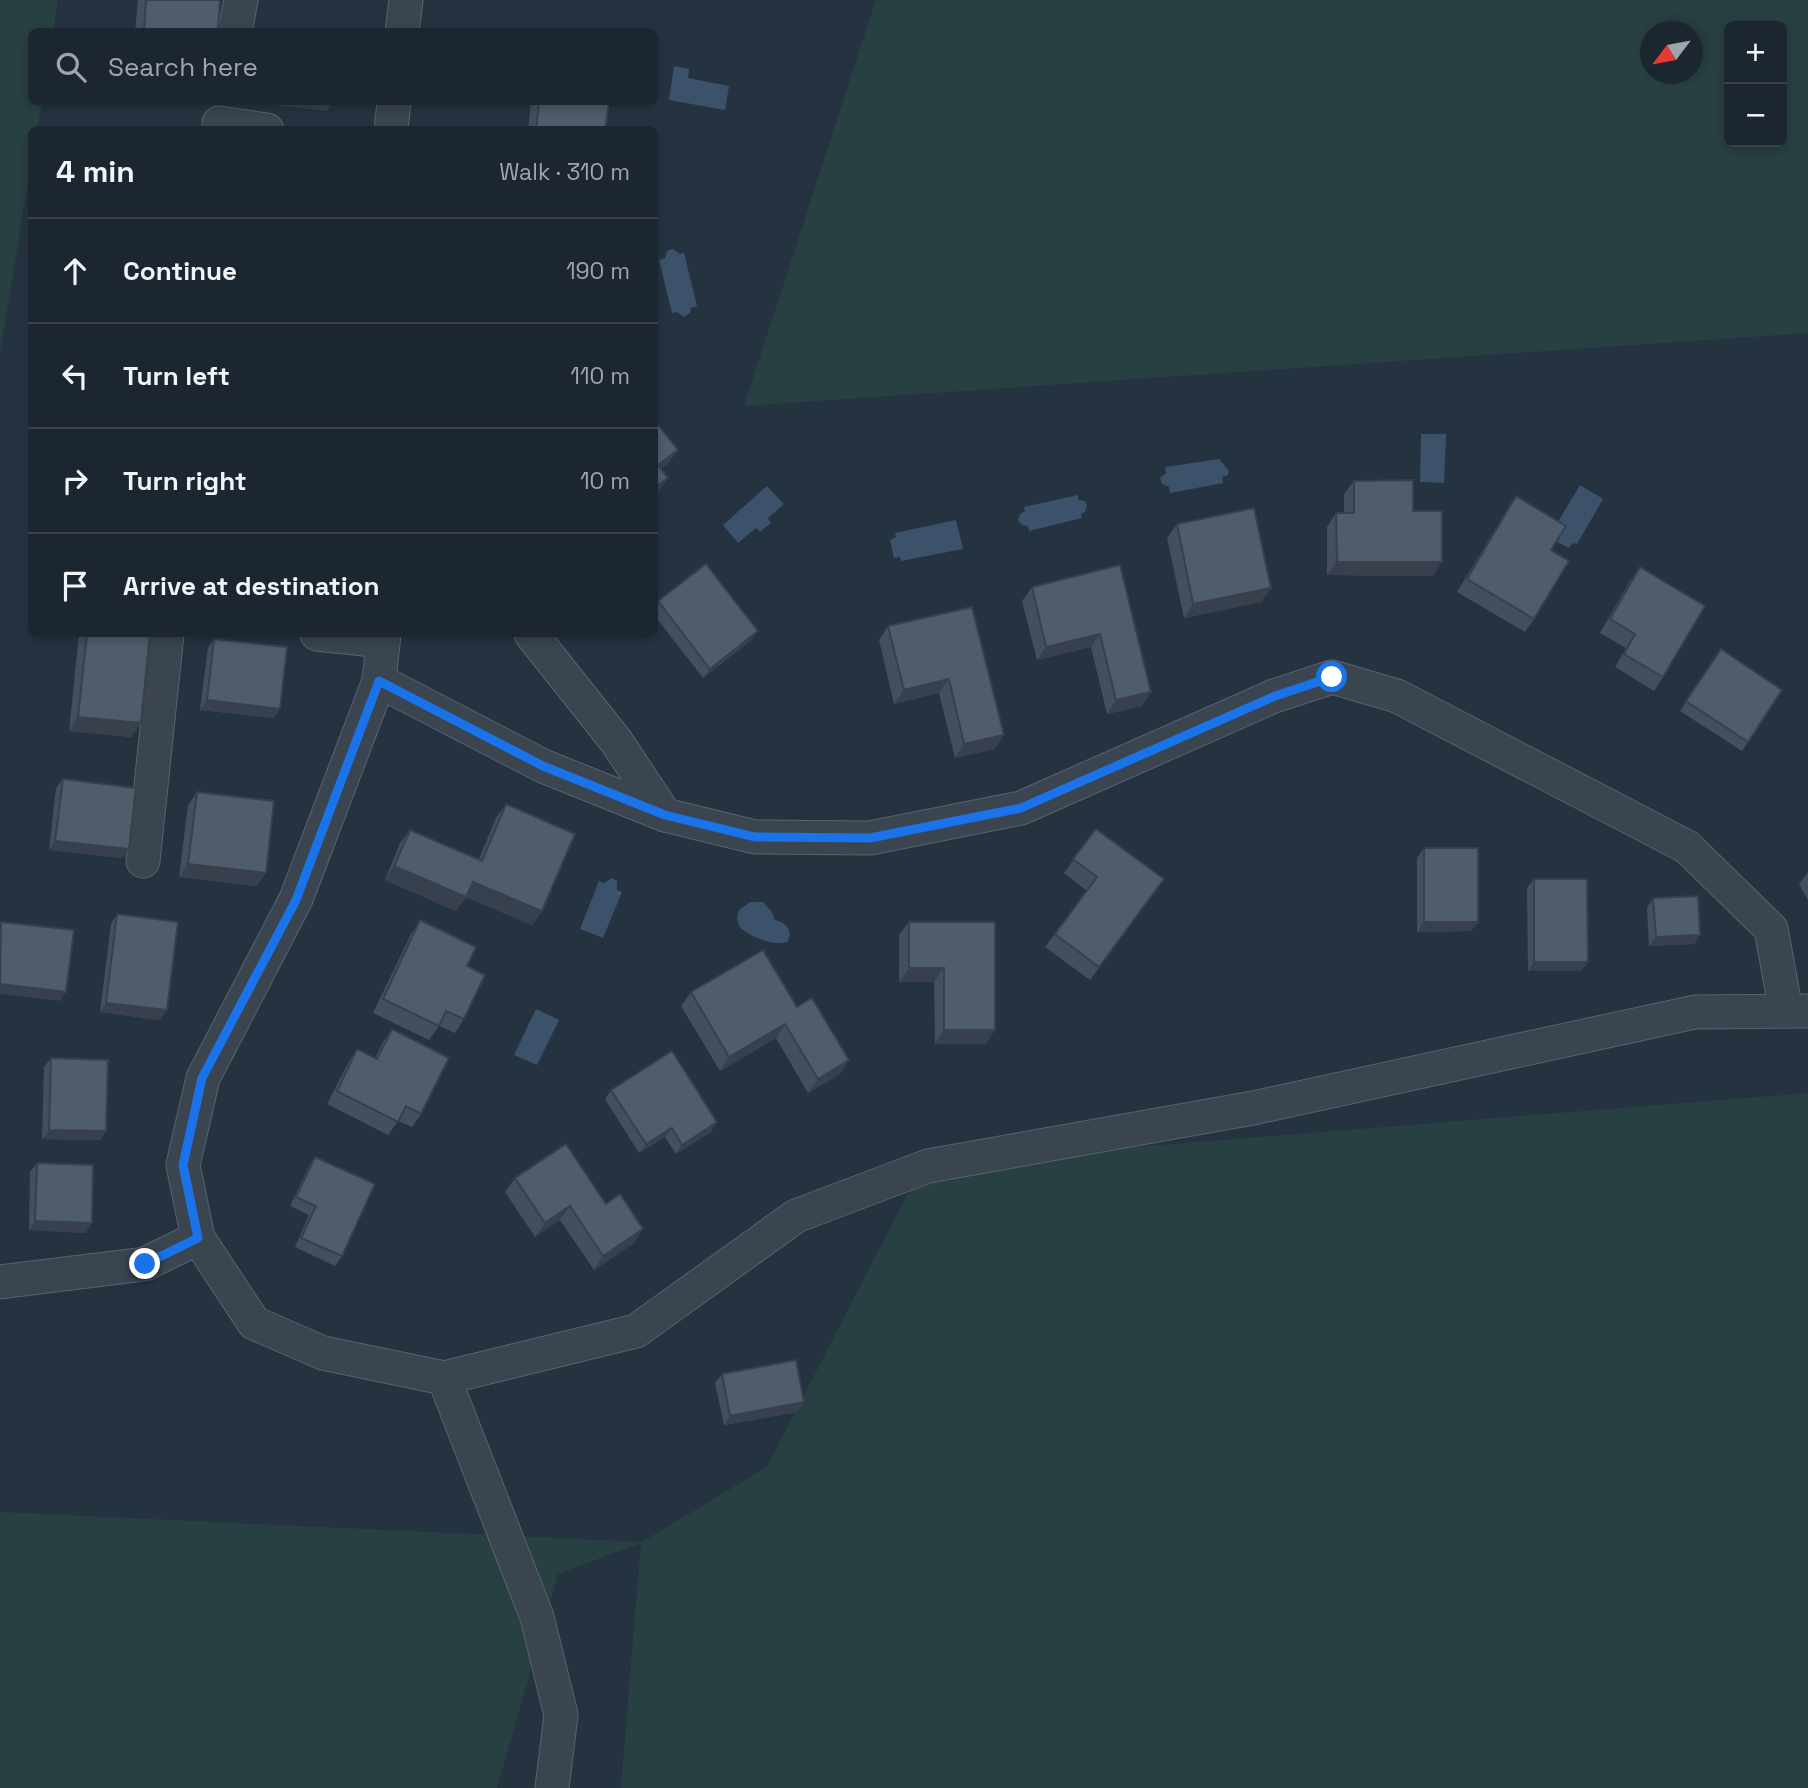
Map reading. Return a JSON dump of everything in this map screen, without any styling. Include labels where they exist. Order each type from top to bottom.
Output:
[{"type":"street","points":[[236,28],[241,0]]},
{"type":"street","points":[[402,28],[406,0]]},
{"type":"street","points":[[391,126],[394,105]]},
{"type":"street","points":[[220,118],[251,126]]},
{"type":"street","points":[[143,861],[167,637]]},
{"type":"street","points":[[379,681],[543,766],[665,815],[755,837],[870,838],[1021,808],[1275,696],[1332,677],[1397,696],[1687,847],[1771,929],[1797,1011],[1695,1012],[1254,1108],[928,1166],[796,1216],[636,1331],[444,1378],[323,1353],[254,1323],[198,1238],[183,1165],[202,1078],[296,900],[379,681],[384,637]]},
{"type":"street","points":[[533,637],[616,741],[665,815]]},
{"type":"street","points":[[0,1282],[145,1264],[198,1238]]},
{"type":"street","points":[[444,1378],[537,1617],[561,1715],[552,1788]]},
{"type":"green space","points":[[0,0],[58,0],[53,28],[28,28],[28,105],[41,105],[38,126],[28,126],[28,181],[0,354]]},
{"type":"green space","points":[[876,0],[1808,0],[1808,333],[744,406]]},
{"type":"green space","points":[[1808,1093],[1808,1788],[621,1788],[641,1543],[558,1574],[497,1788],[0,1788],[0,1512],[642,1542],[767,1467],[923,1164]]},
{"type":"water","points":[[674,66],[689,69],[688,78],[729,86],[725,110],[669,100]]},
{"type":"water","points":[[673,249],[680,254],[684,253],[697,306],[691,308],[690,313],[684,317],[677,312],[672,313],[659,260],[665,258],[667,251]]},
{"type":"water","points":[[1421,434],[1446,434],[1444,483],[1420,482]]},
{"type":"water","points":[[1219,459],[1229,471],[1228,475],[1222,477],[1223,483],[1170,493],[1169,487],[1162,484],[1160,478],[1166,473],[1165,467]]},
{"type":"water","points":[[1580,485],[1603,499],[1577,544],[1573,543],[1569,548],[1555,541],[1552,532]]},
{"type":"water","points":[[767,486],[784,504],[768,518],[771,523],[760,532],[756,528],[738,543],[723,525]]},
{"type":"water","points":[[1078,495],[1078,500],[1085,501],[1087,506],[1081,514],[1082,518],[1029,531],[1028,526],[1022,525],[1018,520],[1020,514],[1025,511],[1024,507]]},
{"type":"water","points":[[956,520],[963,549],[901,561],[900,557],[894,558],[890,540],[896,537],[895,533]]},
{"type":"water","points":[[612,878],[617,881],[617,890],[622,892],[603,938],[580,929],[599,881],[604,883]]},
{"type":"water","points":[[750,902],[763,902],[775,920],[789,930],[788,941],[777,943],[763,940],[740,927],[737,918],[739,910]]},
{"type":"water","points":[[536,1009],[559,1020],[537,1065],[514,1055]]},
{"type":"building","points":[[146,0],[220,0],[218,28],[144,28]]},
{"type":"building","points":[[539,105],[609,105],[606,126],[536,126]]},
{"type":"building","points":[[658,425],[678,450],[658,465]]},
{"type":"building","points":[[658,465],[668,478],[658,485]]},
{"type":"building","points":[[1413,480],[1413,511],[1442,511],[1442,562],[1337,562],[1336,513],[1354,513],[1354,481]]},
{"type":"building","points":[[1516,496],[1566,526],[1551,550],[1569,561],[1534,619],[1467,579]]},
{"type":"building","points":[[1254,508],[1271,588],[1193,604],[1177,524]]},
{"type":"building","points":[[706,564],[758,631],[710,669],[658,601]]},
{"type":"building","points":[[1120,565],[1151,692],[1116,700],[1100,634],[1046,647],[1032,587]]},
{"type":"building","points":[[1640,567],[1705,606],[1663,677],[1624,654],[1635,634],[1610,619]]},
{"type":"building","points":[[972,607],[1004,735],[964,744],[949,679],[904,690],[888,626]]},
{"type":"building","points":[[87,637],[150,637],[141,723],[78,717]]},
{"type":"building","points":[[214,639],[287,647],[280,709],[207,700]]},
{"type":"building","points":[[1721,649],[1782,690],[1748,742],[1686,701]]},
{"type":"building","points":[[63,779],[136,788],[129,849],[55,841]]},
{"type":"building","points":[[197,792],[274,801],[266,873],[188,864]]},
{"type":"building","points":[[506,804],[575,834],[542,911],[473,882],[466,897],[394,866],[410,830],[482,861]]},
{"type":"building","points":[[1096,829],[1164,879],[1099,967],[1055,934],[1097,877],[1073,859]]},
{"type":"building","points":[[1424,848],[1478,848],[1478,922],[1424,922]]},
{"type":"building","points":[[1534,879],[1587,879],[1588,962],[1534,962]]},
{"type":"building","points":[[1698,896],[1700,935],[1656,937],[1653,898]]},
{"type":"building","points":[[117,914],[178,922],[167,1010],[106,1003]]},
{"type":"building","points":[[420,920],[476,947],[467,966],[485,975],[464,1019],[446,1011],[439,1026],[383,999]]},
{"type":"building","points":[[1,922],[74,930],[66,992],[0,984]]},
{"type":"building","points":[[909,922],[995,922],[995,1030],[944,1030],[944,968],[909,968]]},
{"type":"building","points":[[763,950],[797,1007],[812,998],[849,1060],[818,1079],[785,1024],[729,1057],[691,992]]},
{"type":"building","points":[[392,1029],[449,1058],[421,1114],[406,1106],[398,1122],[337,1091],[357,1049],[377,1059]]},
{"type":"building","points":[[672,1051],[717,1122],[682,1145],[672,1128],[646,1144],[611,1090]]},
{"type":"building","points":[[51,1058],[108,1060],[106,1131],[49,1130]]},
{"type":"building","points":[[566,1144],[606,1204],[620,1194],[643,1229],[603,1256],[570,1206],[545,1223],[515,1178]]},
{"type":"building","points":[[315,1157],[375,1184],[342,1256],[301,1238],[316,1206],[296,1197]]},
{"type":"building","points":[[37,1163],[93,1165],[92,1223],[35,1221]]},
{"type":"building","points":[[796,1360],[804,1402],[730,1416],[722,1374]]},
{"type":"route","points":[[145,1264],[198,1238],[183,1165],[202,1078],[296,900],[379,681],[543,766],[665,815],[755,837],[870,838],[1021,808],[1275,696],[1332,677]]}]
